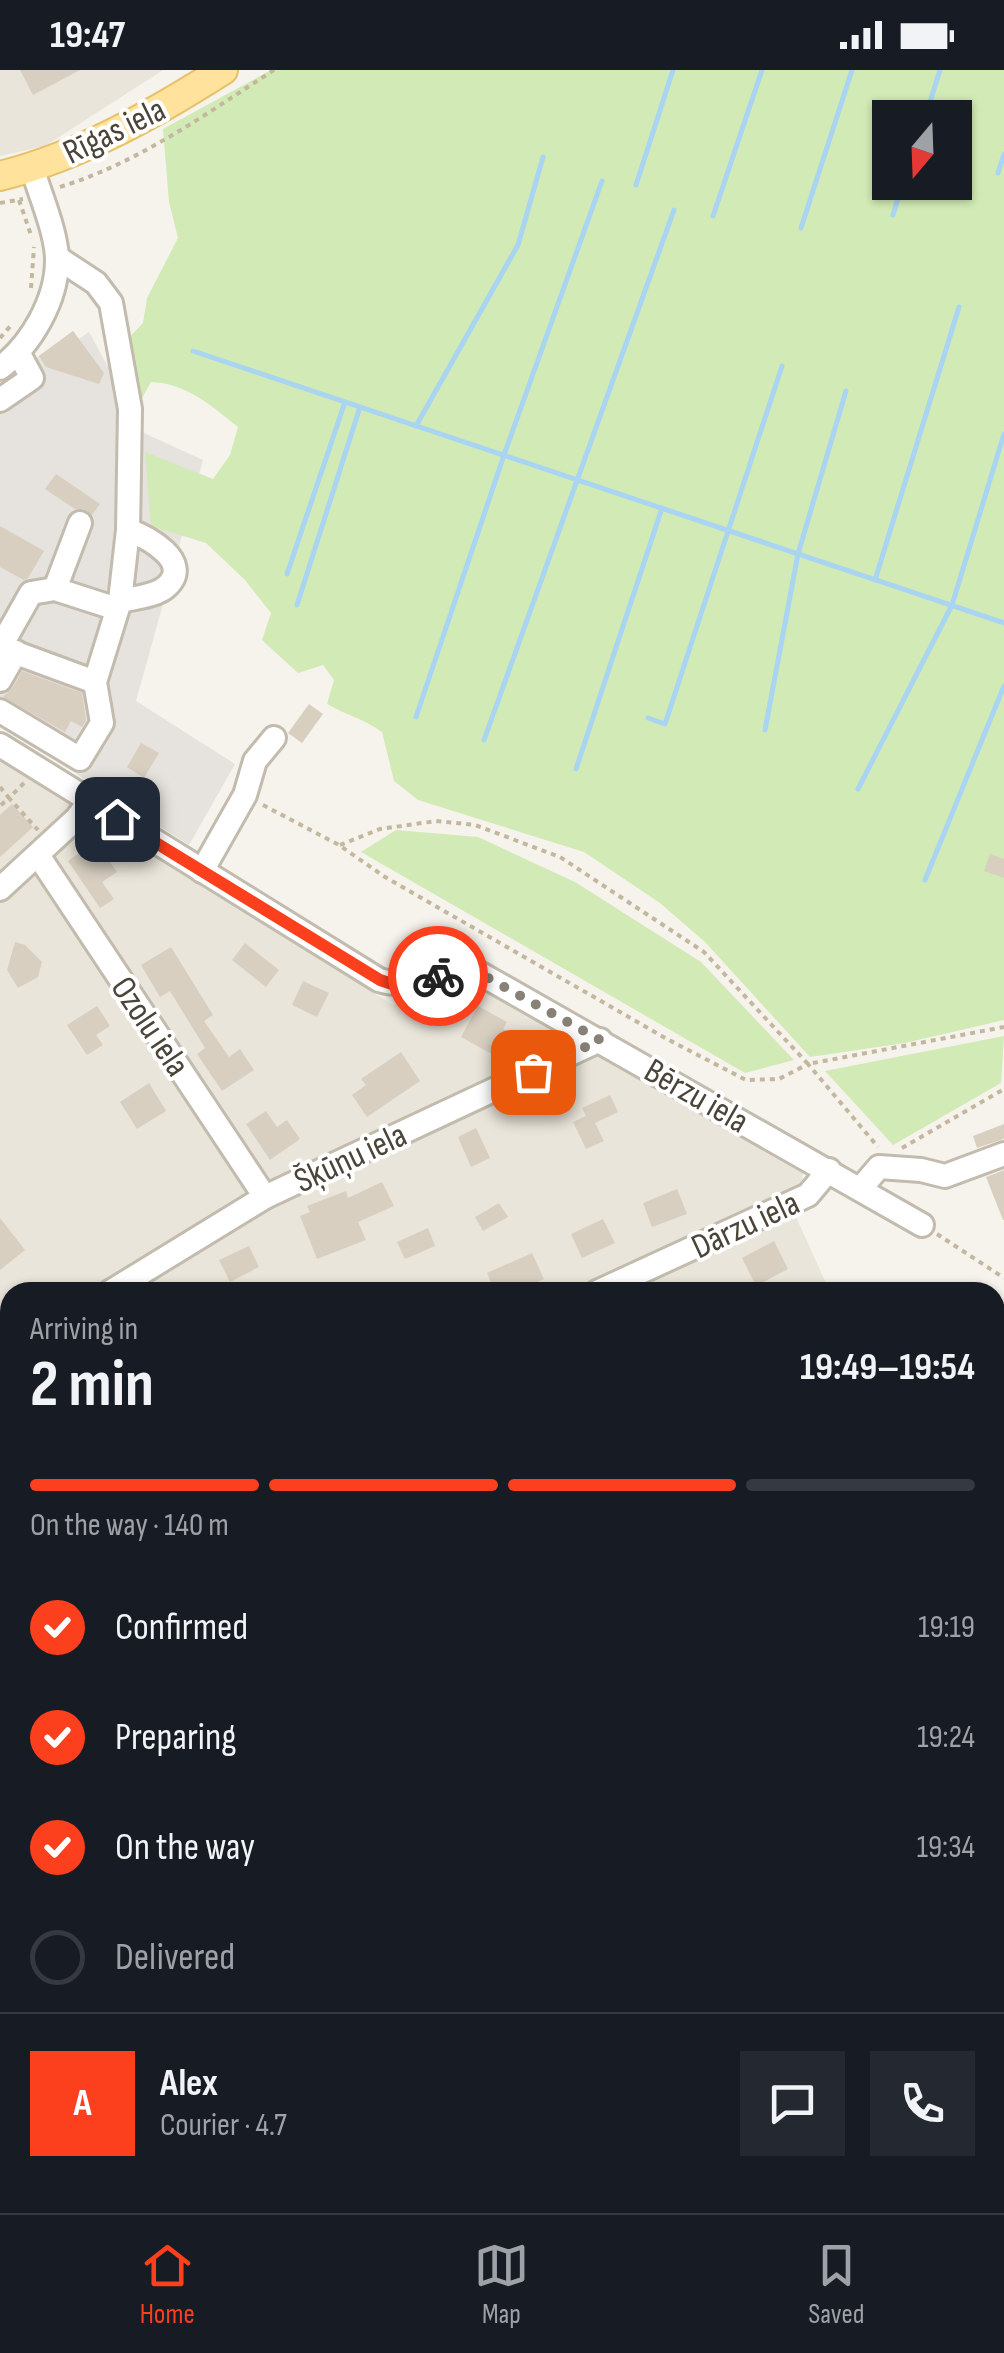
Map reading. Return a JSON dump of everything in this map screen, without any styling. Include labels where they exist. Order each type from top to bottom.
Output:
[{"type":"main road","name":"Rīgas iela","points":[[0,176],[32,168],[100,140],[222,70]]},
{"type":"street","points":[[0,710],[80,759],[102,723],[95,682],[118,605],[128,530],[130,409],[111,302],[96,283],[58,258],[30,198],[32,168]]},
{"type":"street","points":[[0,368],[20,354],[51,297],[58,258]]},
{"type":"street","points":[[0,400],[32,378],[20,354]]},
{"type":"street","points":[[55,589],[80,523]]},
{"type":"street","points":[[0,680],[5,649],[31,593],[55,589],[118,605],[168,586],[173,563],[164,550],[146,536],[128,530]]},
{"type":"street","points":[[5,649],[95,682]]},
{"type":"street","points":[[202,872],[244,795],[256,762],[274,738]]},
{"type":"street","name":"Bērzu iela","points":[[0,745],[380,980],[398,986],[472,969],[922,1225]]},
{"type":"street","points":[[0,890],[77,818],[89,801]]},
{"type":"street","name":"Ozolu iela","points":[[44,850],[265,1197]]},
{"type":"street","name":"Šķūņu iela","points":[[126,1282],[265,1197],[600,1040]]},
{"type":"street","points":[[861,1188],[882,1164],[946,1176],[1004,1154]]},
{"type":"street","name":"Dārzu iela","points":[[619,1282],[808,1195],[829,1170]]},
{"type":"path","points":[[30,292],[34,245],[30,198],[104,173],[139,156],[274,70]]},
{"type":"path","points":[[0,338],[15,321]]},
{"type":"path","points":[[0,806],[38,769]]},
{"type":"path","points":[[0,787],[44,850]]},
{"type":"path","points":[[244,795],[339,845],[384,877],[746,1080],[780,1080],[808,1064],[1004,1027]]},
{"type":"path","points":[[339,845],[380,829],[436,821],[475,825],[560,857],[704,952],[873,1137],[882,1164],[923,1134],[1004,1090]]},
{"type":"path","points":[[922,1225],[1004,1278]]},
{"type":"shaded area","points":[[0,70],[163,70],[45,146],[0,156]]},
{"type":"shaded area","points":[[73,331],[79,339],[89,332],[144,433],[203,460],[136,701],[235,764],[189,845],[0,725],[0,384]]},
{"type":"shaded area","points":[[0,760],[393,1005],[465,976],[803,1173],[796,1217],[825,1282],[0,1282]]},
{"type":"green space","points":[[271,70],[1004,70],[1004,1020],[905,1043],[810,1057],[705,942],[660,903],[584,852],[418,800],[394,781],[382,732],[327,704],[334,680],[323,665],[298,673],[262,640],[271,613],[245,580],[206,543],[151,526],[145,452],[213,479],[230,455],[238,427],[176,386],[151,382],[141,400],[122,345],[143,323],[147,298],[178,238],[169,202],[163,129]]},
{"type":"green space","points":[[396,830],[478,837],[575,882],[701,962],[794,1060],[745,1073],[361,852]]},
{"type":"green space","points":[[1004,1036],[1001,1083],[893,1145],[825,1071]]},
{"type":"building","points":[[20,70],[80,70],[33,95]]},
{"type":"building","points":[[73,331],[104,373],[99,384],[46,367],[39,356]]},
{"type":"building","points":[[56,474],[100,504],[92,515],[45,489]]},
{"type":"building","points":[[0,526],[44,551],[24,580],[0,567]]},
{"type":"building","points":[[22,671],[82,693],[86,720],[82,727],[71,721],[65,732],[3,697]]},
{"type":"building","points":[[309,704],[323,714],[302,743],[288,733]]},
{"type":"building","points":[[141,743],[159,753],[144,778],[127,767]]},
{"type":"building","points":[[12,804],[33,827],[0,857],[0,815]]},
{"type":"building","points":[[96,842],[117,872],[102,882],[114,899],[100,908],[68,861]]},
{"type":"building","points":[[990,854],[1004,859],[1004,878],[984,871]]},
{"type":"building","points":[[15,942],[25,945],[42,962],[38,977],[18,988],[7,970]]},
{"type":"building","points":[[245,943],[279,970],[266,987],[232,960]]},
{"type":"building","points":[[171,947],[213,1015],[204,1021],[229,1057],[240,1049],[254,1070],[222,1091],[197,1054],[205,1048],[170,991],[160,997],[141,965]]},
{"type":"building","points":[[303,981],[329,993],[317,1017],[292,1005]]},
{"type":"building","points":[[97,1006],[110,1026],[96,1035],[103,1045],[87,1055],[67,1025]]},
{"type":"building","points":[[478,1006],[507,1022],[503,1029],[513,1034],[499,1058],[461,1037]]},
{"type":"building","points":[[401,1052],[420,1081],[367,1117],[352,1095],[366,1085],[361,1079]]},
{"type":"building","points":[[149,1083],[166,1111],[137,1129],[120,1102]]},
{"type":"building","points":[[610,1095],[618,1112],[595,1123],[604,1141],[586,1149],[573,1122],[586,1116],[582,1108]]},
{"type":"building","points":[[266,1111],[277,1127],[287,1120],[300,1139],[270,1160],[246,1124]]},
{"type":"building","points":[[1004,1124],[1004,1139],[977,1148],[973,1136]]},
{"type":"building","points":[[476,1128],[490,1158],[471,1167],[458,1137]]},
{"type":"building","points":[[1004,1170],[1004,1220],[1003,1220],[986,1177]]},
{"type":"building","points":[[382,1182],[394,1206],[358,1222],[366,1240],[317,1259],[300,1216],[310,1212],[307,1206],[346,1191],[348,1198]]},
{"type":"building","points":[[677,1189],[687,1214],[652,1227],[643,1203]]},
{"type":"building","points":[[499,1203],[508,1217],[483,1231],[475,1217]]},
{"type":"building","points":[[0,1218],[25,1250],[0,1270]]},
{"type":"building","points":[[603,1219],[615,1243],[582,1258],[571,1234]]},
{"type":"building","points":[[428,1228],[435,1246],[405,1259],[397,1242]]},
{"type":"building","points":[[774,1241],[788,1269],[764,1282],[754,1282],[742,1258]]},
{"type":"building","points":[[249,1246],[259,1267],[230,1282],[219,1260]]},
{"type":"building","points":[[532,1253],[544,1279],[491,1282],[487,1273]]},
{"type":"waterway","points":[[636,185],[673,70]]},
{"type":"waterway","points":[[713,216],[762,70]]},
{"type":"waterway","points":[[801,228],[852,70]]},
{"type":"waterway","points":[[931,100],[940,70]]},
{"type":"waterway","points":[[998,173],[1004,154]]},
{"type":"waterway","points":[[416,426],[518,245],[543,157]]},
{"type":"waterway","points":[[416,717],[602,181]]},
{"type":"waterway","points":[[893,215],[898,200]]},
{"type":"waterway","points":[[484,740],[674,210]]},
{"type":"waterway","points":[[875,580],[959,307]]},
{"type":"waterway","points":[[193,351],[1004,623]]},
{"type":"waterway","points":[[648,718],[665,724],[782,366]]},
{"type":"waterway","points":[[765,730],[798,554],[846,391]]},
{"type":"waterway","points":[[287,574],[345,402]]},
{"type":"waterway","points":[[297,605],[360,407]]},
{"type":"waterway","points":[[858,789],[952,605],[1004,434]]},
{"type":"waterway","points":[[576,769],[662,508]]},
{"type":"waterway","points":[[925,880],[1004,686]]},
{"type":"way so far","points":[[438,976],[472,969],[600,1040],[533,1072]]},
{"type":"route","points":[[117,819],[380,980],[398,986],[438,976]]}]
